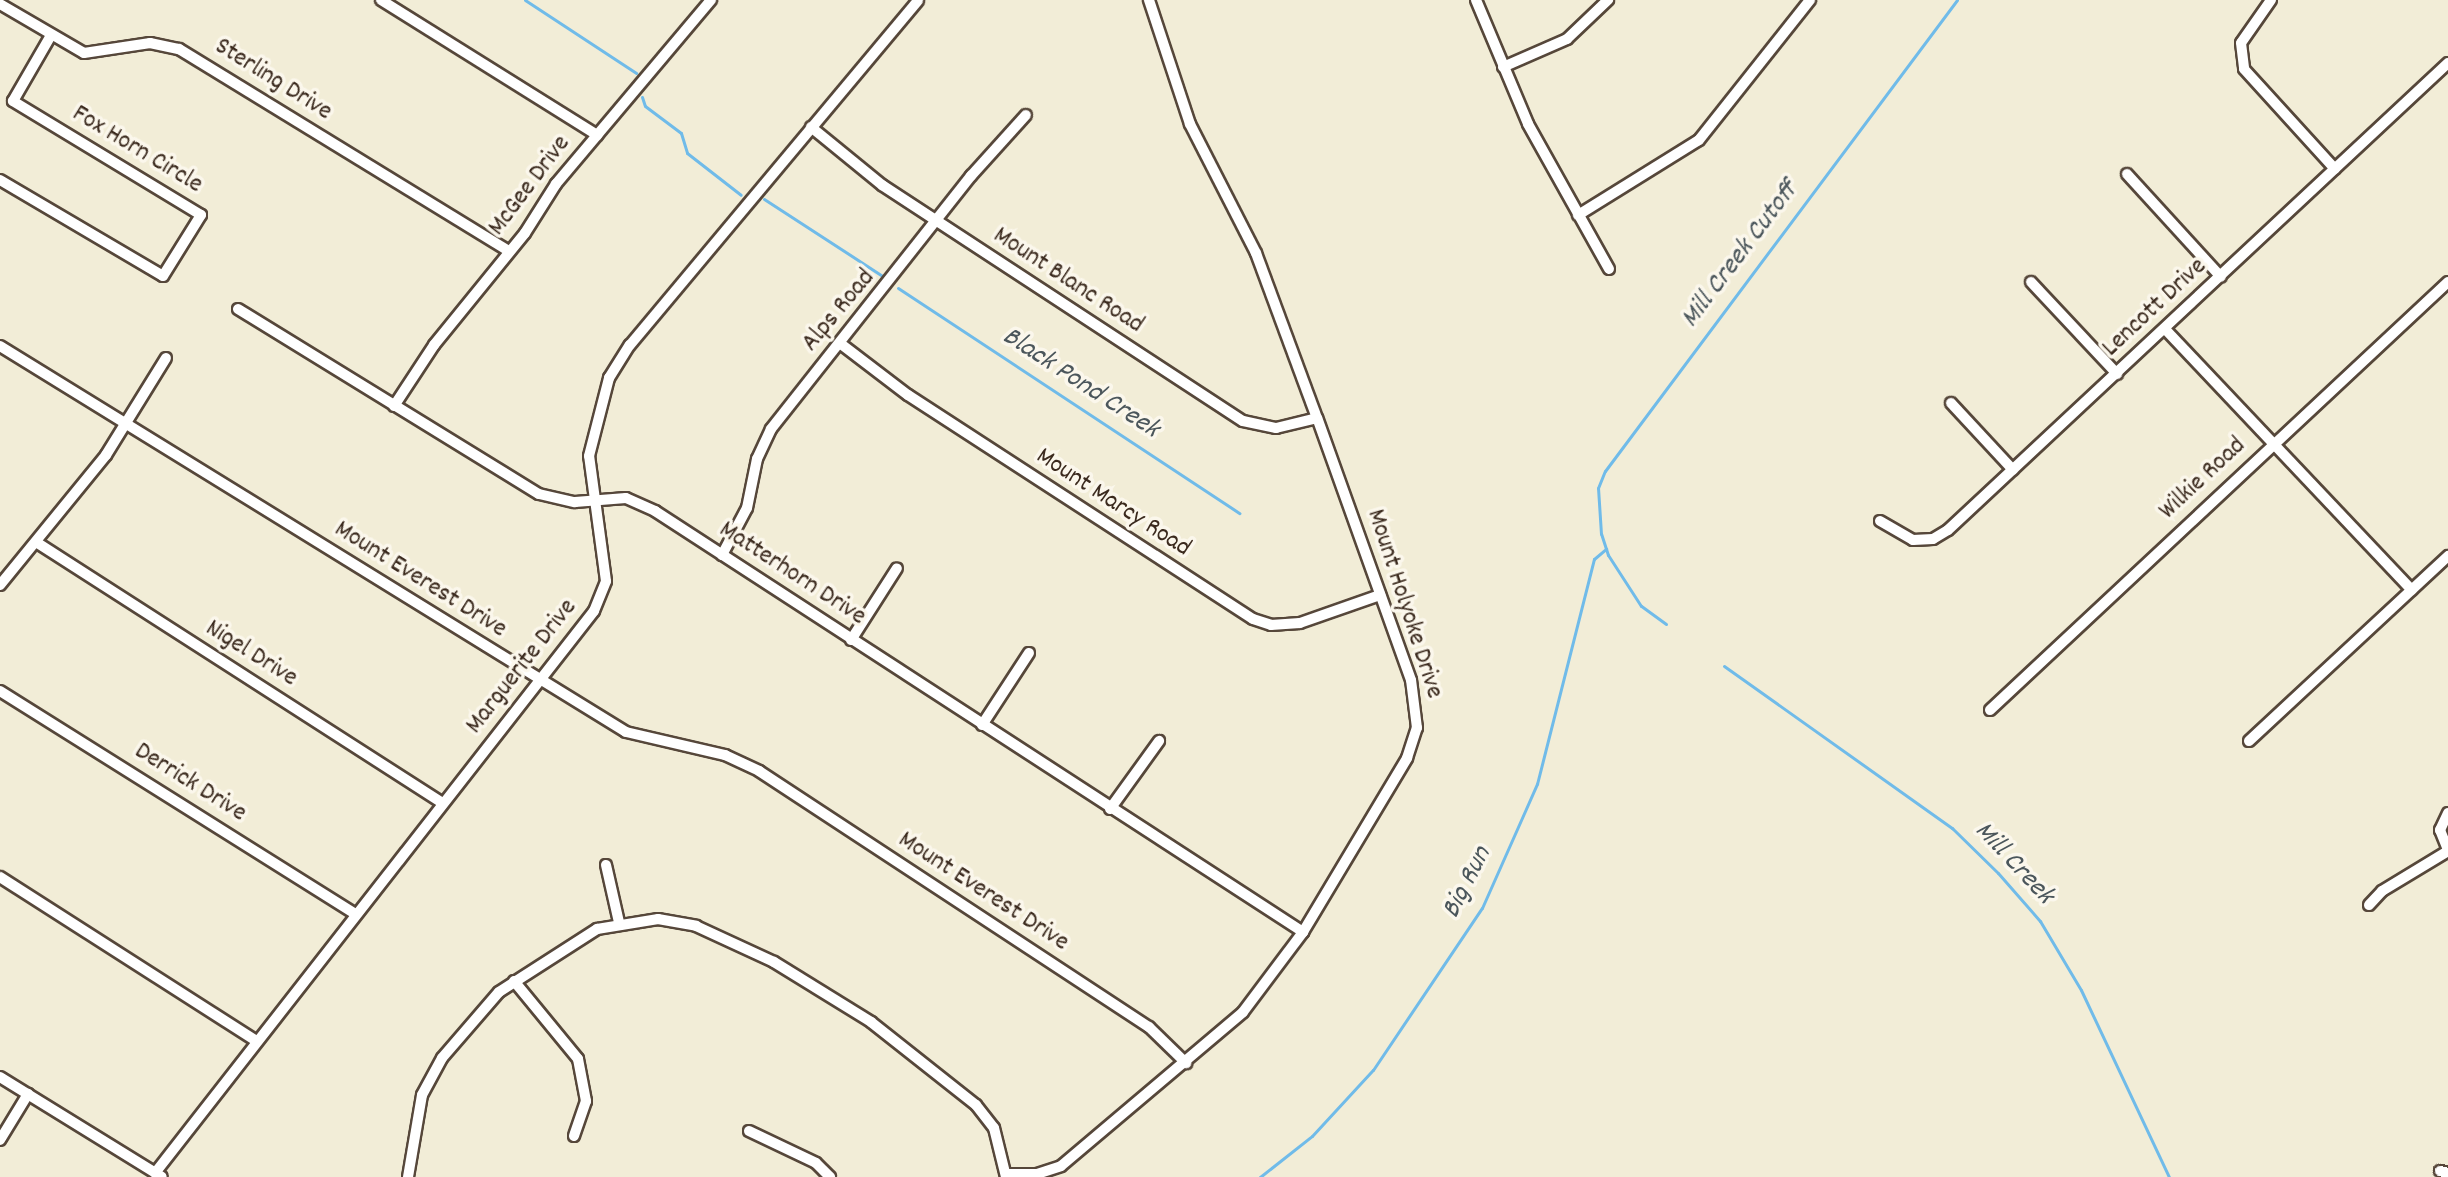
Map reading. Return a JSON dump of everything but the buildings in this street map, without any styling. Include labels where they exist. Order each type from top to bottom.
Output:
[{"type":"street","points":[[381,0],[597,135]]},
{"type":"street","name":"McGee Drive","points":[[394,406],[434,345],[597,135],[711,0]]},
{"type":"street","name":"Marguerite Drive","points":[[158,1175],[256,1041],[540,680],[604,590],[592,501],[591,431],[616,364],[918,0]]},
{"type":"street","name":"Mount Holyoke Drive","points":[[1006,1176],[1037,1174],[1061,1166],[1243,1012],[1303,932],[1414,739],[1416,699],[1317,418],[1256,253],[1197,142],[1149,0]]},
{"type":"street","points":[[1476,0],[1503,67],[1609,269]]},
{"type":"street","points":[[1503,67],[1567,39],[1608,0]]},
{"type":"street","points":[[1578,215],[1699,140],[1810,0]]},
{"type":"street","points":[[2271,0],[2241,43],[2244,69],[2335,169]]},
{"type":"street","name":"Sterling Drive","points":[[0,4],[50,37],[84,53],[150,43],[179,49],[509,251]]},
{"type":"street","name":"Fox Horn Circle","points":[[0,180],[163,276],[201,215],[13,101],[50,37]]},
{"type":"street","name":"Lencott Drive","points":[[1880,521],[1913,540],[1933,539],[2117,374],[2448,63]]},
{"type":"street","name":"Alps Road","points":[[722,555],[747,508],[766,436],[937,221],[1026,115]]},
{"type":"street","name":"Mount Blanc Road","points":[[811,127],[937,221],[1243,421],[1276,428],[1317,418]]},
{"type":"street","points":[[2127,174],[2221,277]]},
{"type":"street","points":[[2031,282],[2117,374]]},
{"type":"street","name":"Wilkie Road","points":[[1990,710],[2448,282]]},
{"type":"street","name":"Matterhorn Drive","points":[[238,309],[539,494],[592,501],[618,497],[640,503],[1303,932]]},
{"type":"street","points":[[2165,329],[2412,590]]},
{"type":"street","name":"Mount Marcy Road","points":[[841,344],[908,395],[1253,619],[1271,625],[1300,623],[1380,595]]},
{"type":"street","name":"Mount Everest Drive","points":[[0,346],[540,680],[644,740],[713,752],[759,771],[1149,1027],[1186,1063]]},
{"type":"street","points":[[0,585],[90,477],[166,358]]},
{"type":"street","points":[[1951,403],[2013,470]]},
{"type":"street","name":"Nigel Drive","points":[[36,542],[443,803]]},
{"type":"street","points":[[2249,741],[2448,556]]},
{"type":"street","points":[[851,640],[897,568]]},
{"type":"street","points":[[982,725],[1029,653]]},
{"type":"street","name":"Derrick Drive","points":[[0,691],[356,914]]},
{"type":"street","points":[[1110,809],[1159,741]]},
{"type":"street","points":[[2369,905],[2391,885],[2448,851],[2440,830],[2448,813]]},
{"type":"street","points":[[606,865],[619,922]]},
{"type":"street","points":[[0,877],[256,1041]]},
{"type":"street","points":[[408,1177],[422,1095],[442,1058],[514,981],[577,938],[619,922],[658,919],[707,930],[774,962],[871,1022],[976,1105],[994,1128],[1006,1176]]},
{"type":"street","points":[[514,981],[578,1059],[586,1101],[574,1136]]},
{"type":"street","points":[[0,1077],[158,1175]]},
{"type":"street","points":[[0,1140],[28,1094]]},
{"type":"street","points":[[749,1131],[816,1163],[830,1177]]},
{"type":"waterway","name":"Black Pond Creek","points":[[525,0],[636,73]]},
{"type":"waterway","name":"Mill Creek Cutoff","points":[[1666,624],[1641,606],[1608,555],[1601,534],[1598,488],[1605,471],[1957,0]]},
{"type":"waterway","name":"Black Pond Creek","points":[[642,97],[645,106],[681,133],[687,153],[741,195]]},
{"type":"waterway","name":"Black Pond Creek","points":[[764,199],[884,277]]},
{"type":"waterway","name":"Black Pond Creek","points":[[898,288],[1239,513]]},
{"type":"waterway","name":"Big Run","points":[[1260,1177],[1312,1136],[1373,1070],[1482,908],[1537,784],[1594,559],[1606,549]]},
{"type":"waterway","name":"Mill Creek","points":[[1724,666],[1952,828],[1998,873],[2040,921],[2081,990],[2169,1177]]}]
